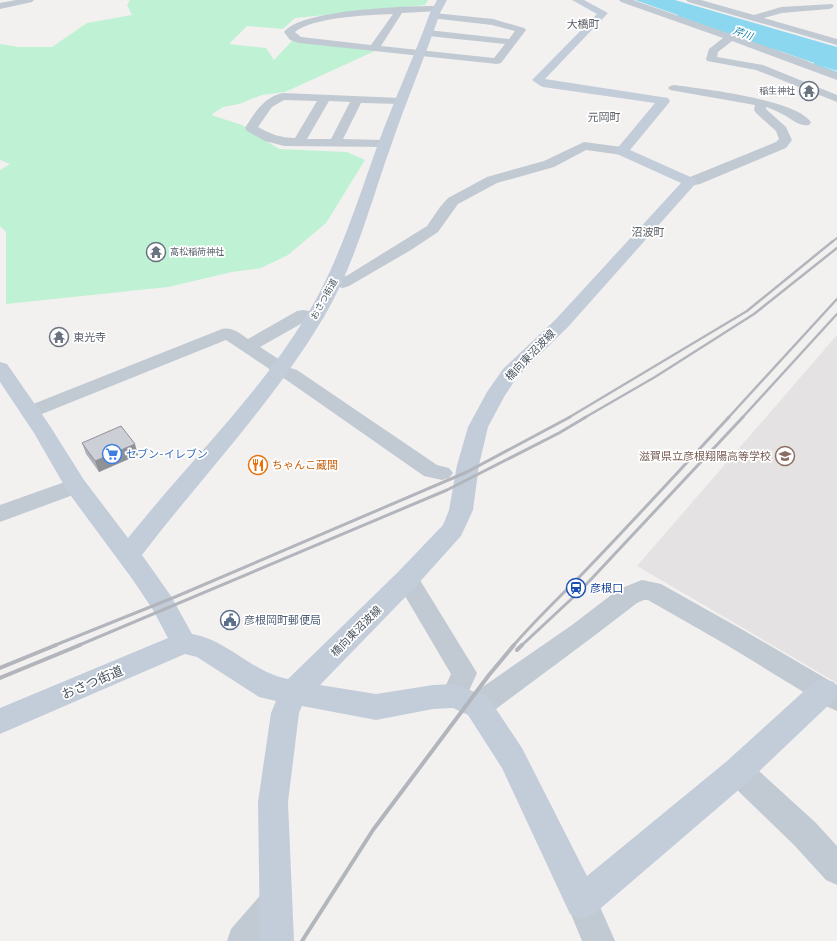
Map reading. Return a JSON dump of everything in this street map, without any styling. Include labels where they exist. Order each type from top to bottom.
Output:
[{"type":"street","points":[[0,6],[29,0]]},
{"type":"street","points":[[577,0],[603,13],[538,80],[543,83],[679,103]]},
{"type":"street","points":[[624,0],[798,61],[837,77]]},
{"type":"street","points":[[691,0],[837,42]]},
{"type":"street","points":[[784,0],[787,10]]},
{"type":"street","points":[[755,18],[787,10],[830,5]]},
{"type":"street","points":[[438,8],[521,30],[497,61],[375,47],[340,39],[299,40],[294,38],[289,32],[296,26],[306,23],[360,13],[399,11],[438,8]]},
{"type":"street","name":"おさつ街道","points":[[129,554],[278,370],[315,317],[335,282],[356,232],[385,144],[438,8]]},
{"type":"street","points":[[375,47],[399,11]]},
{"type":"street","points":[[352,24],[360,13]]},
{"type":"street","points":[[428,33],[511,42]]},
{"type":"street","points":[[730,38],[713,51],[711,59],[759,67],[837,99]]},
{"type":"street","points":[[793,91],[837,77]]},
{"type":"street","points":[[338,98],[344,87]]},
{"type":"street","points":[[335,282],[343,283],[354,278],[433,229],[445,210],[453,201],[492,180],[549,164],[584,146],[622,152],[690,182],[781,145],[786,140],[782,130],[763,110],[674,88]]},
{"type":"street","points":[[763,110],[779,95]]},
{"type":"street","points":[[385,144],[284,142],[269,138],[251,128],[266,105],[273,99],[283,96],[401,101]]},
{"type":"street","points":[[299,142],[325,98]]},
{"type":"street","points":[[335,143],[358,99]]},
{"type":"street","points":[[622,152],[664,101]]},
{"type":"street","points":[[750,113],[776,107],[805,122]]},
{"type":"street","name":"橋向東沼波線","points":[[277,941],[273,802],[285,713],[293,693],[407,579],[453,530],[461,510],[468,465],[478,427],[494,396],[510,373],[562,323],[690,182]]},
{"type":"street","points":[[248,346],[303,316],[315,317]]},
{"type":"street","points":[[30,412],[228,333],[274,364],[278,370],[285,374],[290,374],[431,471],[442,473]]},
{"type":"street","points":[[0,368],[43,430],[76,486],[129,554],[162,602],[184,643],[199,646],[269,688],[376,707],[433,697],[466,701],[581,632],[628,596],[642,590],[652,591],[666,598],[830,695],[738,770],[582,902]]},
{"type":"street","points":[[0,514],[76,486]]},
{"type":"street","points":[[407,579],[464,673],[466,701],[512,758],[561,856],[599,941]]},
{"type":"street","name":"おさつ街道","points":[[0,721],[184,643]]},
{"type":"street","points":[[738,770],[805,834],[837,869]]},
{"type":"street","points":[[243,941],[275,902]]},
{"type":"shaded area","name":"滋賀県立彦根翔陽高等学校","points":[[837,335],[837,683],[637,566]]},
{"type":"green space","points":[[130,0],[428,0],[425,5],[295,18],[283,29],[247,26],[229,44],[266,48],[274,60],[292,41],[336,44],[375,51],[285,92],[262,95],[239,104],[223,107],[211,115],[242,125],[279,149],[347,152],[365,160],[326,223],[288,255],[261,268],[232,272],[168,287],[6,304],[6,232],[0,226],[0,170],[10,164],[0,160],[0,44],[19,47],[52,47],[87,23],[132,15],[127,5]]},
{"type":"water","name":"芹川","points":[[635,0],[675,0],[837,47],[837,71]]},
{"type":"building","points":[[121,426],[135,444],[95,461],[82,443]]},
{"type":"waterway","name":"芹川","points":[[679,16],[732,34]]},
{"type":"waterway","name":"芹川","points":[[742,37],[779,51]]},
{"type":"waterway","points":[[815,64],[837,73]]},
{"type":"railway","points":[[832,242],[837,238]]},
{"type":"railway","points":[[568,418],[747,311],[833,241]]},
{"type":"railway","points":[[584,418],[655,377],[754,314],[837,248]]},
{"type":"railway","points":[[728,418],[837,299]]},
{"type":"railway","points":[[742,418],[837,314]]},
{"type":"railway","points":[[53,646],[175,597],[467,472],[570,417]]},
{"type":"railway","points":[[77,646],[447,490],[559,433],[586,417]]},
{"type":"railway","points":[[513,646],[729,417]]},
{"type":"railway","points":[[521,646],[581,590],[743,417]]},
{"type":"railway","points":[[0,668],[56,645]]},
{"type":"railway","points":[[0,678],[80,645]]},
{"type":"railway","points":[[302,941],[373,830],[489,675],[514,645]]},
{"type":"railway","points":[[517,650],[521,646]]},
{"type":"place","name":"稲生神社","points":[[809,91]]},
{"type":"place","name":"高松稲荷神社","points":[[156,252]]},
{"type":"place","name":"東光寺","points":[[59,337]]},
{"type":"place","name":"セブン-イレブン","points":[[112,454]]},
{"type":"place","name":"滋賀県立彦根翔陽高等学校","points":[[785,456]]},
{"type":"place","name":"ちゃんこ蔵間","points":[[258,465]]},
{"type":"place","name":"彦根口","points":[[576,588]]},
{"type":"place","name":"彦根岡町郵便局","points":[[230,620]]},
{"type":"district","name":"大橋町","points":[[583,24]]},
{"type":"district","name":"元岡町","points":[[604,117]]},
{"type":"district","name":"沼波町","points":[[648,232]]}]
